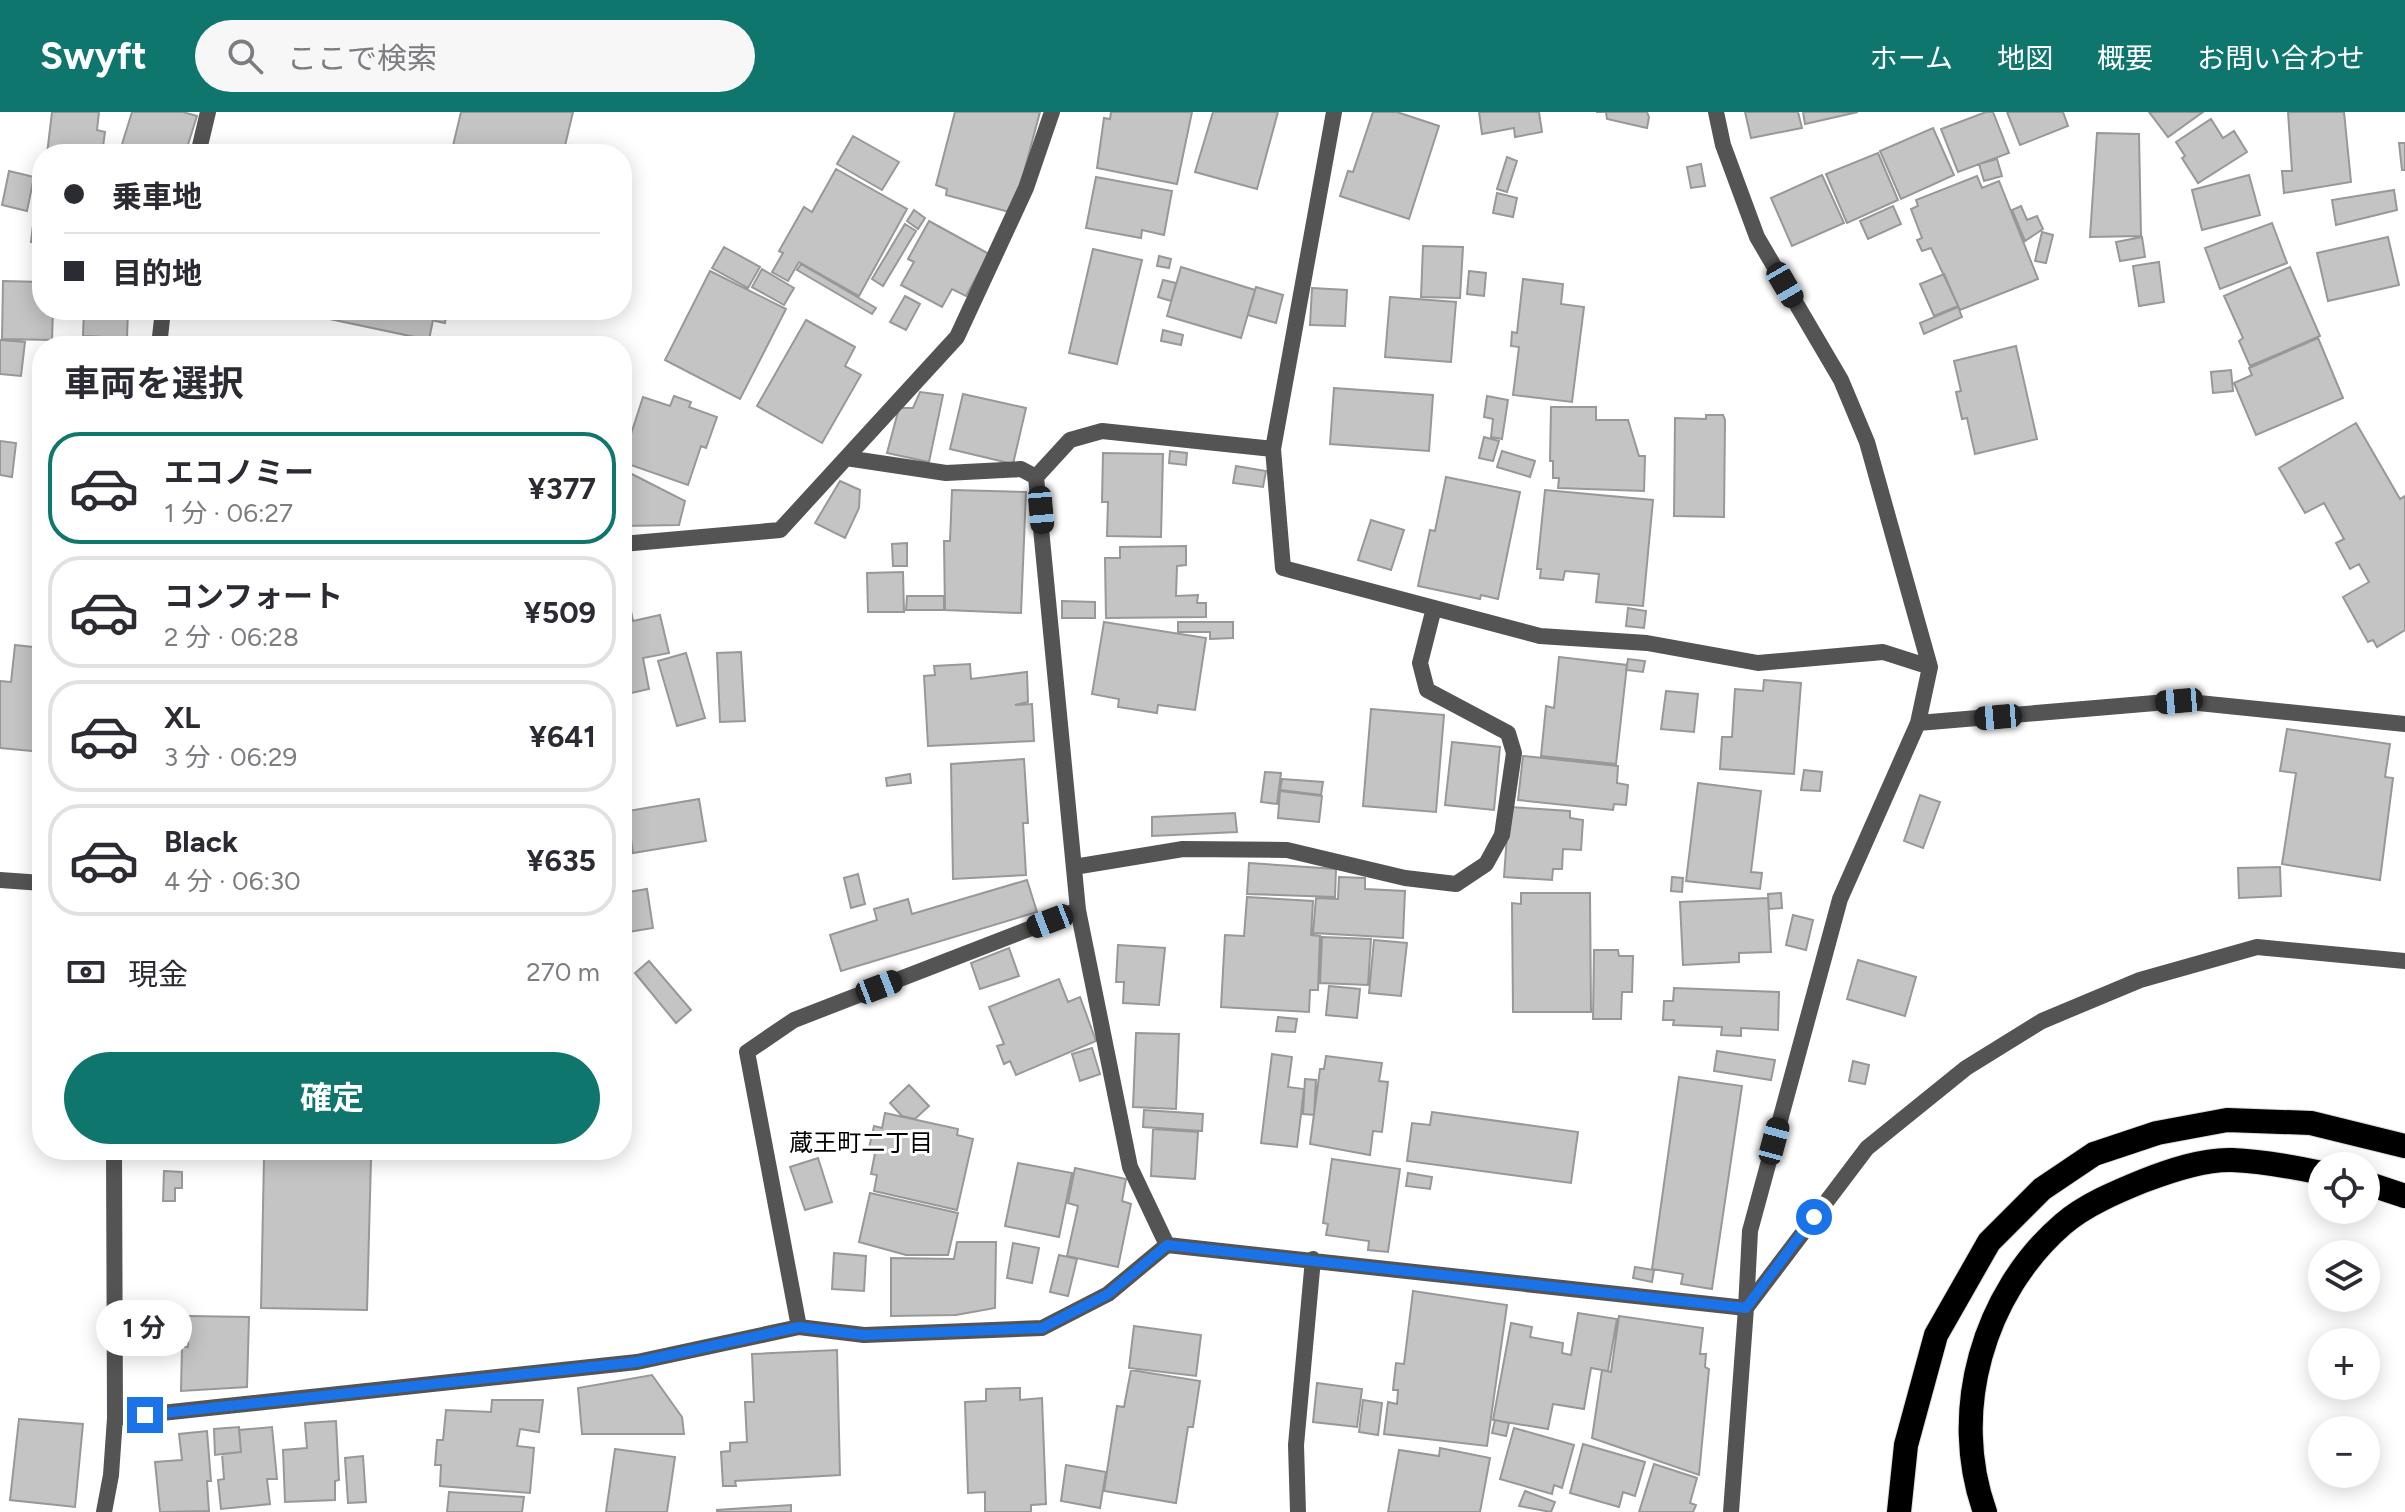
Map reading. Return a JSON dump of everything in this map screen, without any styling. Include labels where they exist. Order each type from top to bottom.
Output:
[{"type":"highway","points":[[1899,1512],[1906,1445],[1936,1335],[1989,1242],[2042,1189],[2094,1154],[2157,1133],[2227,1120],[2311,1123],[2405,1146]]},
{"type":"highway","points":[[1985,1512],[1968,1435],[1980,1349],[2021,1269],[2064,1224],[2112,1194],[2167,1172],[2229,1160],[2308,1171]]},
{"type":"highway","points":[[2380,1188],[2405,1196]]},
{"type":"street","points":[[200,144],[208,112]]},
{"type":"street","points":[[632,543],[780,530],[957,337],[1026,188],[1052,112]]},
{"type":"street","points":[[1334,112],[1273,449],[1283,568],[1540,636],[1647,643],[1758,663],[1883,652],[1930,667]]},
{"type":"street","points":[[1716,112],[1723,145],[1757,237],[1841,380],[1867,442],[1930,667],[1918,723],[1840,899],[1750,1231],[1731,1512]]},
{"type":"street","points":[[1167,1245],[1130,1167],[1078,910],[1036,477],[1070,440],[1102,431],[1273,449]]},
{"type":"street","points":[[846,458],[946,473],[1021,469],[1036,477]]},
{"type":"street","points":[[1074,867],[1183,849],[1287,850],[1405,878],[1456,884],[1486,864],[1502,835],[1514,753],[1508,733],[1427,690],[1420,663],[1434,608]]},
{"type":"street","points":[[1918,723],[2179,701],[2405,724]]},
{"type":"street","points":[[0,880],[32,882]]},
{"type":"street","points":[[799,1327],[747,1052],[794,1020],[1078,910]]},
{"type":"street","points":[[1746,1308],[1867,1148],[1966,1068],[2042,1021],[2140,980],[2257,947],[2405,961]]},
{"type":"street","points":[[104,1512],[111,1475],[115,1418],[114,1160]]},
{"type":"street","points":[[115,1418],[637,1362],[799,1327],[864,1335],[1042,1328],[1108,1294],[1167,1245],[1746,1308]]},
{"type":"street","points":[[1298,1512],[1296,1445],[1313,1259]]},
{"type":"building","points":[[52,112],[99,112],[97,130],[105,132],[103,144],[48,144]]},
{"type":"building","points":[[132,112],[183,112],[197,116],[188,144],[122,144]]},
{"type":"building","points":[[461,112],[573,112],[565,144],[453,144]]},
{"type":"building","points":[[955,112],[1040,112],[1013,213],[946,195],[947,189],[936,185]]},
{"type":"building","points":[[1111,112],[1192,112],[1177,184],[1097,168],[1104,118],[1110,119]]},
{"type":"building","points":[[1213,112],[1278,112],[1257,189],[1195,172]]},
{"type":"building","points":[[1373,112],[1397,112],[1439,126],[1409,219],[1340,196],[1348,171],[1353,172]]},
{"type":"building","points":[[1479,112],[1539,112],[1542,132],[1515,137],[1514,128],[1482,134]]},
{"type":"building","points":[[1606,112],[1647,112],[1647,128],[1607,119]]},
{"type":"building","points":[[1745,112],[1798,112],[1802,128],[1751,138]]},
{"type":"building","points":[[1803,112],[1858,112],[1805,124]]},
{"type":"building","points":[[1993,112],[2009,153],[1958,172],[1941,129]]},
{"type":"building","points":[[2007,112],[2063,112],[2068,126],[2020,145]]},
{"type":"building","points":[[2149,112],[2203,112],[2168,137]]},
{"type":"building","points":[[2288,112],[2344,112],[2351,182],[2284,193],[2282,171],[2292,171]]},
{"type":"building","points":[[2211,119],[2223,138],[2234,131],[2247,152],[2198,183],[2176,142]]},
{"type":"building","points":[[1933,128],[1954,175],[1901,199],[1880,151]]},
{"type":"building","points":[[2097,133],[2139,134],[2141,236],[2090,237]]},
{"type":"building","points":[[853,136],[899,162],[882,190],[837,164]]},
{"type":"building","points":[[2399,143],[2405,143],[2405,170],[2402,170]]},
{"type":"building","points":[[1878,153],[1898,200],[1847,223],[1826,174]]},
{"type":"building","points":[[1507,157],[1517,161],[1507,192],[1497,189]]},
{"type":"building","points":[[1997,159],[2002,176],[1984,181],[1979,164]]},
{"type":"building","points":[[1701,164],[1705,186],[1691,188],[1687,167]]},
{"type":"building","points":[[836,169],[907,209],[859,296],[799,262],[788,281],[772,272],[783,253],[779,251],[804,207],[812,212]]},
{"type":"building","points":[[9,171],[32,177],[27,211],[2,205]]},
{"type":"building","points":[[1822,175],[1844,223],[1792,246],[1771,198]]},
{"type":"building","points":[[2249,175],[2260,215],[2202,230],[2192,190]]},
{"type":"building","points":[[1977,176],[1982,188],[1999,181],[2038,279],[1960,310],[1931,248],[1922,251],[1917,240],[1922,238],[1911,209],[1918,206],[1916,200]]},
{"type":"building","points":[[1096,177],[1172,191],[1164,235],[1142,230],[1141,238],[1086,228]]},
{"type":"building","points":[[2394,190],[2397,210],[2336,225],[2332,200]]},
{"type":"building","points":[[1497,193],[1517,198],[1513,217],[1493,213]]},
{"type":"building","points":[[1893,206],[1901,224],[1868,239],[1860,221]]},
{"type":"building","points":[[2021,206],[2027,220],[2037,216],[2043,229],[2025,241],[2012,210]]},
{"type":"building","points":[[914,210],[925,218],[918,229],[907,221]]},
{"type":"building","points":[[929,221],[989,254],[966,296],[952,289],[942,307],[901,285],[914,262],[908,259]]},
{"type":"building","points":[[2272,223],[2287,263],[2220,289],[2205,248]]},
{"type":"building","points":[[905,224],[916,231],[883,286],[872,279]]},
{"type":"building","points":[[2042,232],[2053,235],[2046,263],[2035,261]]},
{"type":"building","points":[[2142,237],[2145,257],[2120,261],[2116,242]]},
{"type":"building","points":[[2388,237],[2399,285],[2328,301],[2317,253]]},
{"type":"building","points":[[1423,246],[1463,247],[1460,298],[1421,297]]},
{"type":"building","points":[[724,247],[760,267],[748,288],[712,268]]},
{"type":"building","points":[[1093,249],[1142,260],[1117,364],[1069,353]]},
{"type":"building","points":[[1159,256],[1171,259],[1169,268],[1157,266]]},
{"type":"building","points":[[2159,262],[2164,302],[2139,306],[2133,266]]},
{"type":"building","points":[[801,264],[876,308],[872,314],[797,270]]},
{"type":"building","points":[[1181,267],[1255,290],[1241,338],[1167,316]]},
{"type":"building","points":[[2290,267],[2320,336],[2250,366],[2239,341],[2243,338],[2224,296]]},
{"type":"building","points":[[762,269],[794,288],[784,305],[752,287]]},
{"type":"building","points":[[710,271],[786,309],[740,399],[665,360]]},
{"type":"building","points":[[1469,271],[1486,273],[1484,296],[1467,294]]},
{"type":"building","points":[[1944,274],[1958,306],[1934,316],[1920,284]]},
{"type":"building","points":[[1523,279],[1563,284],[1561,304],[1584,307],[1572,402],[1513,395],[1519,347],[1511,346],[1512,332],[1517,333]]},
{"type":"building","points":[[1163,280],[1176,283],[1171,301],[1158,297]]},
{"type":"building","points":[[3,281],[32,282],[32,320],[53,320],[52,336],[2,339]]},
{"type":"building","points":[[1256,287],[1283,295],[1276,323],[1248,315]]},
{"type":"building","points":[[1312,288],[1347,290],[1345,326],[1310,325]]},
{"type":"building","points":[[905,296],[920,304],[906,330],[890,322]]},
{"type":"building","points":[[1390,297],[1456,302],[1451,362],[1385,357]]},
{"type":"building","points":[[1958,307],[1962,317],[1924,334],[1920,323]]},
{"type":"building","points":[[84,320],[128,320],[127,336],[83,336]]},
{"type":"building","points":[[334,320],[433,320],[430,336],[410,336]]},
{"type":"building","points":[[806,320],[855,347],[845,366],[861,375],[822,443],[757,406]]},
{"type":"building","points":[[1163,330],[1183,335],[1181,345],[1161,341]]},
{"type":"building","points":[[2318,338],[2343,398],[2256,435],[2234,383],[2252,375],[2249,368]]},
{"type":"building","points":[[0,340],[25,342],[21,376],[0,374]]},
{"type":"building","points":[[2016,346],[2037,439],[1975,454],[1967,418],[1962,419],[1956,392],[1961,391],[1954,361]]},
{"type":"building","points":[[2231,370],[2233,391],[2213,393],[2211,372]]},
{"type":"building","points":[[1334,388],[1433,395],[1429,451],[1330,444]]},
{"type":"building","points":[[920,392],[943,395],[929,462],[887,453],[899,408],[913,408]]},
{"type":"building","points":[[963,394],[1026,408],[1013,464],[950,449]]},
{"type":"building","points":[[674,396],[691,402],[689,407],[717,417],[706,448],[701,446],[688,485],[632,465],[632,431],[643,397],[670,406]]},
{"type":"building","points":[[1487,396],[1508,400],[1502,439],[1491,437],[1493,419],[1484,417]]},
{"type":"building","points":[[1551,407],[1596,407],[1596,420],[1628,420],[1639,456],[1645,456],[1644,491],[1558,488],[1559,478],[1553,478],[1553,461],[1550,461]]},
{"type":"building","points":[[1706,415],[1723,415],[1725,420],[1724,517],[1674,516],[1675,418],[1706,419]]},
{"type":"building","points":[[2356,423],[2400,499],[2405,496],[2405,630],[2377,647],[2373,640],[2368,642],[2343,597],[2369,582],[2359,564],[2350,569],[2336,543],[2344,539],[2324,503],[2305,513],[2279,468]]},
{"type":"building","points":[[1484,437],[1499,441],[1493,461],[1479,458]]},
{"type":"building","points":[[0,441],[16,443],[12,477],[0,475]]},
{"type":"building","points":[[1170,451],[1187,453],[1186,465],[1169,463]]},
{"type":"building","points":[[1502,451],[1535,461],[1530,477],[1497,467]]},
{"type":"building","points":[[1103,453],[1163,454],[1161,537],[1107,536],[1108,502],[1102,502]]},
{"type":"building","points":[[1236,466],[1266,471],[1263,487],[1233,483]]},
{"type":"building","points":[[632,474],[685,501],[679,525],[632,526]]},
{"type":"building","points":[[1446,477],[1520,492],[1498,599],[1481,595],[1480,599],[1418,586],[1430,530],[1435,531]]},
{"type":"building","points":[[840,481],[860,490],[859,508],[845,538],[815,523]]},
{"type":"building","points":[[952,490],[1026,492],[1021,613],[945,610],[944,541],[950,541]]},
{"type":"building","points":[[1545,490],[1653,500],[1643,606],[1596,602],[1599,574],[1565,571],[1563,580],[1540,578],[1541,569],[1537,569]]},
{"type":"building","points":[[1371,520],[1404,530],[1391,570],[1358,560]]},
{"type":"building","points":[[907,543],[907,566],[893,566],[892,544]]},
{"type":"building","points":[[1186,546],[1186,565],[1177,566],[1176,596],[1198,595],[1197,603],[1206,603],[1206,617],[1106,618],[1105,558],[1120,558],[1120,547]]},
{"type":"building","points":[[903,572],[904,612],[868,612],[867,573]]},
{"type":"building","points":[[907,596],[944,596],[944,610],[906,610]]},
{"type":"building","points":[[1062,601],[1095,602],[1095,618],[1062,618]]},
{"type":"building","points":[[1628,608],[1646,611],[1644,628],[1626,626]]},
{"type":"building","points":[[660,615],[669,653],[643,658],[649,689],[632,693],[632,616],[633,621]]},
{"type":"building","points":[[1104,622],[1206,638],[1195,710],[1158,705],[1157,713],[1118,707],[1119,699],[1092,694]]},
{"type":"building","points":[[1178,622],[1233,622],[1233,638],[1210,639],[1210,632],[1178,632]]},
{"type":"building","points":[[15,645],[32,647],[32,751],[0,748],[0,681],[11,682]]},
{"type":"building","points":[[741,652],[745,721],[720,722],[717,653]]},
{"type":"building","points":[[686,653],[705,718],[677,726],[658,661]]},
{"type":"building","points":[[1559,657],[1627,665],[1616,764],[1541,756],[1546,706],[1554,708]]},
{"type":"building","points":[[1628,659],[1645,661],[1643,672],[1626,670]]},
{"type":"building","points":[[970,664],[971,679],[1027,672],[1028,702],[1015,705],[1032,704],[1034,741],[928,746],[924,676],[935,675],[934,666]]},
{"type":"building","points":[[1764,680],[1801,683],[1794,774],[1720,769],[1722,737],[1732,737],[1735,689],[1763,691]]},
{"type":"building","points":[[1666,691],[1698,694],[1694,732],[1661,729]]},
{"type":"building","points":[[1371,709],[1444,715],[1436,812],[1363,806]]},
{"type":"building","points":[[2287,729],[2390,744],[2385,777],[2393,778],[2380,880],[2282,864],[2296,773],[2280,771]]},
{"type":"building","points":[[1452,742],[1500,747],[1494,810],[1445,805]]},
{"type":"building","points":[[1523,756],[1618,766],[1617,783],[1628,785],[1626,805],[1614,804],[1613,810],[1518,800]]},
{"type":"building","points":[[1024,759],[1028,823],[1023,823],[1026,875],[953,879],[951,764]]},
{"type":"building","points":[[1804,770],[1822,772],[1820,791],[1801,790]]},
{"type":"building","points":[[1265,772],[1281,773],[1277,804],[1261,802]]},
{"type":"building","points":[[910,774],[911,783],[887,786],[886,778]]},
{"type":"building","points":[[1282,779],[1323,782],[1321,795],[1280,790]]},
{"type":"building","points":[[1698,783],[1761,791],[1751,872],[1762,873],[1760,889],[1686,881]]},
{"type":"building","points":[[1280,791],[1322,796],[1319,822],[1278,818]]},
{"type":"building","points":[[1920,795],[1940,802],[1923,848],[1904,841]]},
{"type":"building","points":[[699,799],[706,841],[633,853],[632,810]]},
{"type":"building","points":[[1509,807],[1570,811],[1570,818],[1583,820],[1581,850],[1563,849],[1562,869],[1553,869],[1552,880],[1504,877]]},
{"type":"building","points":[[1235,813],[1237,832],[1152,836],[1152,817]]},
{"type":"building","points":[[1249,863],[1336,869],[1335,897],[1247,894]]},
{"type":"building","points":[[2280,867],[2281,896],[2239,898],[2238,868]]},
{"type":"building","points":[[858,874],[865,904],[851,908],[844,878]]},
{"type":"building","points":[[1339,877],[1365,878],[1365,889],[1405,891],[1403,938],[1313,933],[1316,898],[1338,899]]},
{"type":"building","points":[[1672,877],[1683,878],[1682,892],[1671,891]]},
{"type":"building","points":[[1027,880],[1037,912],[841,971],[830,935],[877,920],[874,909],[908,899],[912,914]]},
{"type":"building","points":[[647,889],[653,928],[632,931],[632,891]]},
{"type":"building","points":[[1521,893],[1590,893],[1591,1012],[1513,1012],[1512,903],[1521,904]]},
{"type":"building","points":[[1781,893],[1782,908],[1769,909],[1768,894]]},
{"type":"building","points":[[1247,897],[1313,901],[1311,935],[1320,936],[1318,990],[1310,990],[1309,1012],[1221,1007],[1225,935],[1244,936]]},
{"type":"building","points":[[1768,898],[1771,952],[1739,953],[1739,962],[1683,965],[1680,902]]},
{"type":"building","points":[[1793,915],[1813,920],[1806,950],[1786,945]]},
{"type":"building","points":[[1322,937],[1371,939],[1368,985],[1320,983]]},
{"type":"building","points":[[1374,940],[1407,943],[1401,996],[1369,993]]},
{"type":"building","points":[[1118,945],[1165,948],[1159,1005],[1123,1003],[1124,982],[1116,982]]},
{"type":"building","points":[[1009,948],[1019,976],[980,989],[971,963]]},
{"type":"building","points":[[1594,950],[1618,950],[1619,956],[1633,956],[1632,992],[1622,992],[1621,1019],[1593,1019]]},
{"type":"building","points":[[1858,960],[1916,977],[1905,1016],[1847,999]]},
{"type":"building","points":[[649,961],[691,1010],[676,1023],[635,973]]},
{"type":"building","points":[[1059,979],[1068,1002],[1080,997],[1096,1041],[1016,1075],[1010,1061],[1004,1064],[997,1046],[1004,1044],[989,1007]]},
{"type":"building","points":[[1329,986],[1360,989],[1357,1018],[1326,1015]]},
{"type":"building","points":[[1674,988],[1779,992],[1778,1030],[1741,1028],[1741,1036],[1721,1035],[1722,1027],[1673,1025],[1674,1020],[1663,1020],[1664,1001],[1673,1001]]},
{"type":"building","points":[[1278,1017],[1297,1019],[1295,1032],[1276,1031]]},
{"type":"building","points":[[1136,1033],[1179,1034],[1176,1109],[1133,1107]]},
{"type":"building","points":[[1092,1048],[1100,1074],[1080,1081],[1072,1054]]},
{"type":"building","points":[[1717,1051],[1775,1060],[1771,1080],[1714,1071]]},
{"type":"building","points":[[1272,1054],[1292,1057],[1288,1087],[1304,1089],[1297,1147],[1261,1143]]},
{"type":"building","points":[[1326,1056],[1382,1063],[1379,1081],[1388,1082],[1382,1132],[1373,1131],[1370,1155],[1310,1144],[1320,1069],[1324,1069]]},
{"type":"building","points":[[1853,1061],[1869,1065],[1865,1084],[1849,1081]]},
{"type":"building","points":[[1679,1077],[1742,1086],[1712,1289],[1681,1284],[1683,1274],[1652,1269]]},
{"type":"building","points":[[1305,1079],[1316,1080],[1314,1115],[1303,1114]]},
{"type":"building","points":[[909,1085],[929,1106],[915,1119],[902,1116],[890,1103]]},
{"type":"building","points":[[1144,1110],[1203,1114],[1202,1131],[1143,1127]]},
{"type":"building","points":[[1432,1112],[1578,1132],[1571,1183],[1407,1161],[1412,1123],[1430,1125]]},
{"type":"building","points":[[885,1113],[958,1129],[957,1135],[973,1139],[957,1210],[874,1191],[877,1175],[871,1174],[876,1148],[869,1148],[874,1126],[882,1128]]},
{"type":"building","points":[[1153,1129],[1198,1132],[1195,1179],[1151,1176]]},
{"type":"building","points":[[818,1158],[832,1202],[805,1210],[790,1167]]},
{"type":"building","points":[[1332,1159],[1400,1169],[1388,1252],[1368,1250],[1369,1241],[1326,1235],[1328,1224],[1323,1223]]},
{"type":"building","points":[[264,1160],[371,1160],[367,1310],[261,1308]]},
{"type":"building","points":[[1018,1163],[1072,1173],[1059,1237],[1005,1226]]},
{"type":"building","points":[[1075,1168],[1126,1179],[1122,1201],[1131,1204],[1118,1267],[1067,1256],[1078,1206],[1068,1203]]},
{"type":"building","points":[[164,1171],[182,1172],[182,1188],[175,1188],[175,1201],[163,1201]]},
{"type":"building","points":[[1408,1173],[1432,1177],[1430,1189],[1406,1186]]},
{"type":"building","points":[[870,1193],[958,1213],[948,1255],[906,1255],[859,1242]]},
{"type":"building","points":[[957,1242],[996,1242],[995,1308],[956,1315],[891,1316],[891,1258],[954,1259]]},
{"type":"building","points":[[1013,1243],[1039,1248],[1032,1283],[1007,1278]]},
{"type":"building","points":[[834,1253],[866,1256],[864,1291],[832,1289]]},
{"type":"building","points":[[1059,1255],[1077,1259],[1068,1296],[1050,1292]]},
{"type":"building","points":[[1635,1267],[1654,1270],[1652,1282],[1633,1278]]},
{"type":"building","points":[[1413,1291],[1507,1305],[1487,1446],[1384,1434],[1388,1402],[1397,1404],[1398,1390],[1393,1390],[1396,1363],[1404,1364]]},
{"type":"building","points":[[1578,1313],[1617,1319],[1608,1371],[1591,1368],[1584,1409],[1553,1404],[1548,1429],[1493,1420],[1511,1323],[1532,1327],[1530,1337],[1563,1343],[1562,1353],[1571,1355]]},
{"type":"building","points":[[156,1315],[183,1315],[183,1345],[156,1345]]},
{"type":"building","points":[[189,1316],[249,1317],[247,1387],[181,1391],[182,1347],[188,1347]]},
{"type":"building","points":[[1619,1316],[1703,1328],[1700,1354],[1706,1354],[1705,1367],[1709,1369],[1699,1475],[1592,1438],[1602,1370],[1611,1372]]},
{"type":"building","points":[[1134,1326],[1201,1335],[1196,1376],[1129,1368]]},
{"type":"building","points":[[837,1350],[840,1475],[735,1481],[736,1486],[723,1486],[721,1452],[730,1451],[730,1443],[747,1442],[745,1402],[754,1402],[752,1354]]},
{"type":"building","points":[[1131,1370],[1200,1381],[1193,1427],[1188,1427],[1176,1503],[1104,1491],[1117,1406],[1124,1407]]},
{"type":"building","points":[[652,1375],[682,1417],[684,1434],[582,1434],[578,1388]]},
{"type":"building","points":[[1317,1383],[1362,1389],[1357,1427],[1313,1422]]},
{"type":"building","points":[[1020,1388],[1020,1400],[1042,1398],[1046,1504],[1031,1505],[1031,1512],[985,1512],[985,1492],[968,1493],[965,1402],[986,1401],[986,1389]]},
{"type":"building","points":[[492,1400],[543,1400],[539,1432],[520,1429],[517,1446],[534,1448],[530,1493],[440,1486],[441,1465],[435,1465],[437,1440],[443,1440],[446,1410],[491,1412]]},
{"type":"building","points":[[1363,1400],[1382,1403],[1378,1435],[1359,1432]]},
{"type":"building","points":[[19,1419],[83,1424],[75,1507],[10,1500]]},
{"type":"building","points":[[1495,1420],[1509,1423],[1506,1436],[1492,1433]]},
{"type":"building","points":[[336,1421],[339,1480],[335,1481],[335,1500],[285,1502],[283,1450],[307,1448],[305,1423]]},
{"type":"building","points":[[239,1427],[241,1452],[215,1455],[214,1429]]},
{"type":"building","points":[[272,1427],[277,1479],[267,1479],[270,1504],[221,1509],[218,1480],[224,1479],[222,1454],[241,1452],[239,1430]]},
{"type":"building","points":[[1514,1428],[1574,1445],[1562,1488],[1554,1485],[1552,1494],[1500,1479]]},
{"type":"building","points":[[207,1431],[211,1481],[207,1481],[209,1511],[160,1512],[155,1462],[182,1460],[179,1434]]},
{"type":"building","points":[[1583,1444],[1645,1462],[1635,1496],[1623,1492],[1619,1507],[1570,1493]]},
{"type":"building","points":[[1440,1448],[1490,1458],[1480,1512],[1388,1512],[1399,1450],[1439,1456]]},
{"type":"building","points":[[615,1449],[675,1457],[667,1512],[606,1512]]},
{"type":"building","points":[[363,1456],[366,1502],[348,1503],[345,1458]]},
{"type":"building","points":[[1654,1464],[1697,1478],[1690,1503],[1696,1505],[1693,1512],[1639,1512]]},
{"type":"building","points":[[1066,1465],[1106,1472],[1100,1508],[1061,1501]]},
{"type":"building","points":[[1525,1491],[1555,1502],[1551,1512],[1519,1506]]},
{"type":"building","points":[[449,1492],[524,1497],[522,1512],[447,1512]]},
{"type":"building","points":[[791,1505],[791,1512],[717,1512],[717,1510]]},
{"type":"district","name":"蔵王町二丁目","points":[[861,1142]]},
{"type":"route","points":[[145,1415],[637,1362],[799,1327],[864,1335],[1042,1328],[1108,1294],[1167,1245],[1746,1308],[1814,1217]]}]
